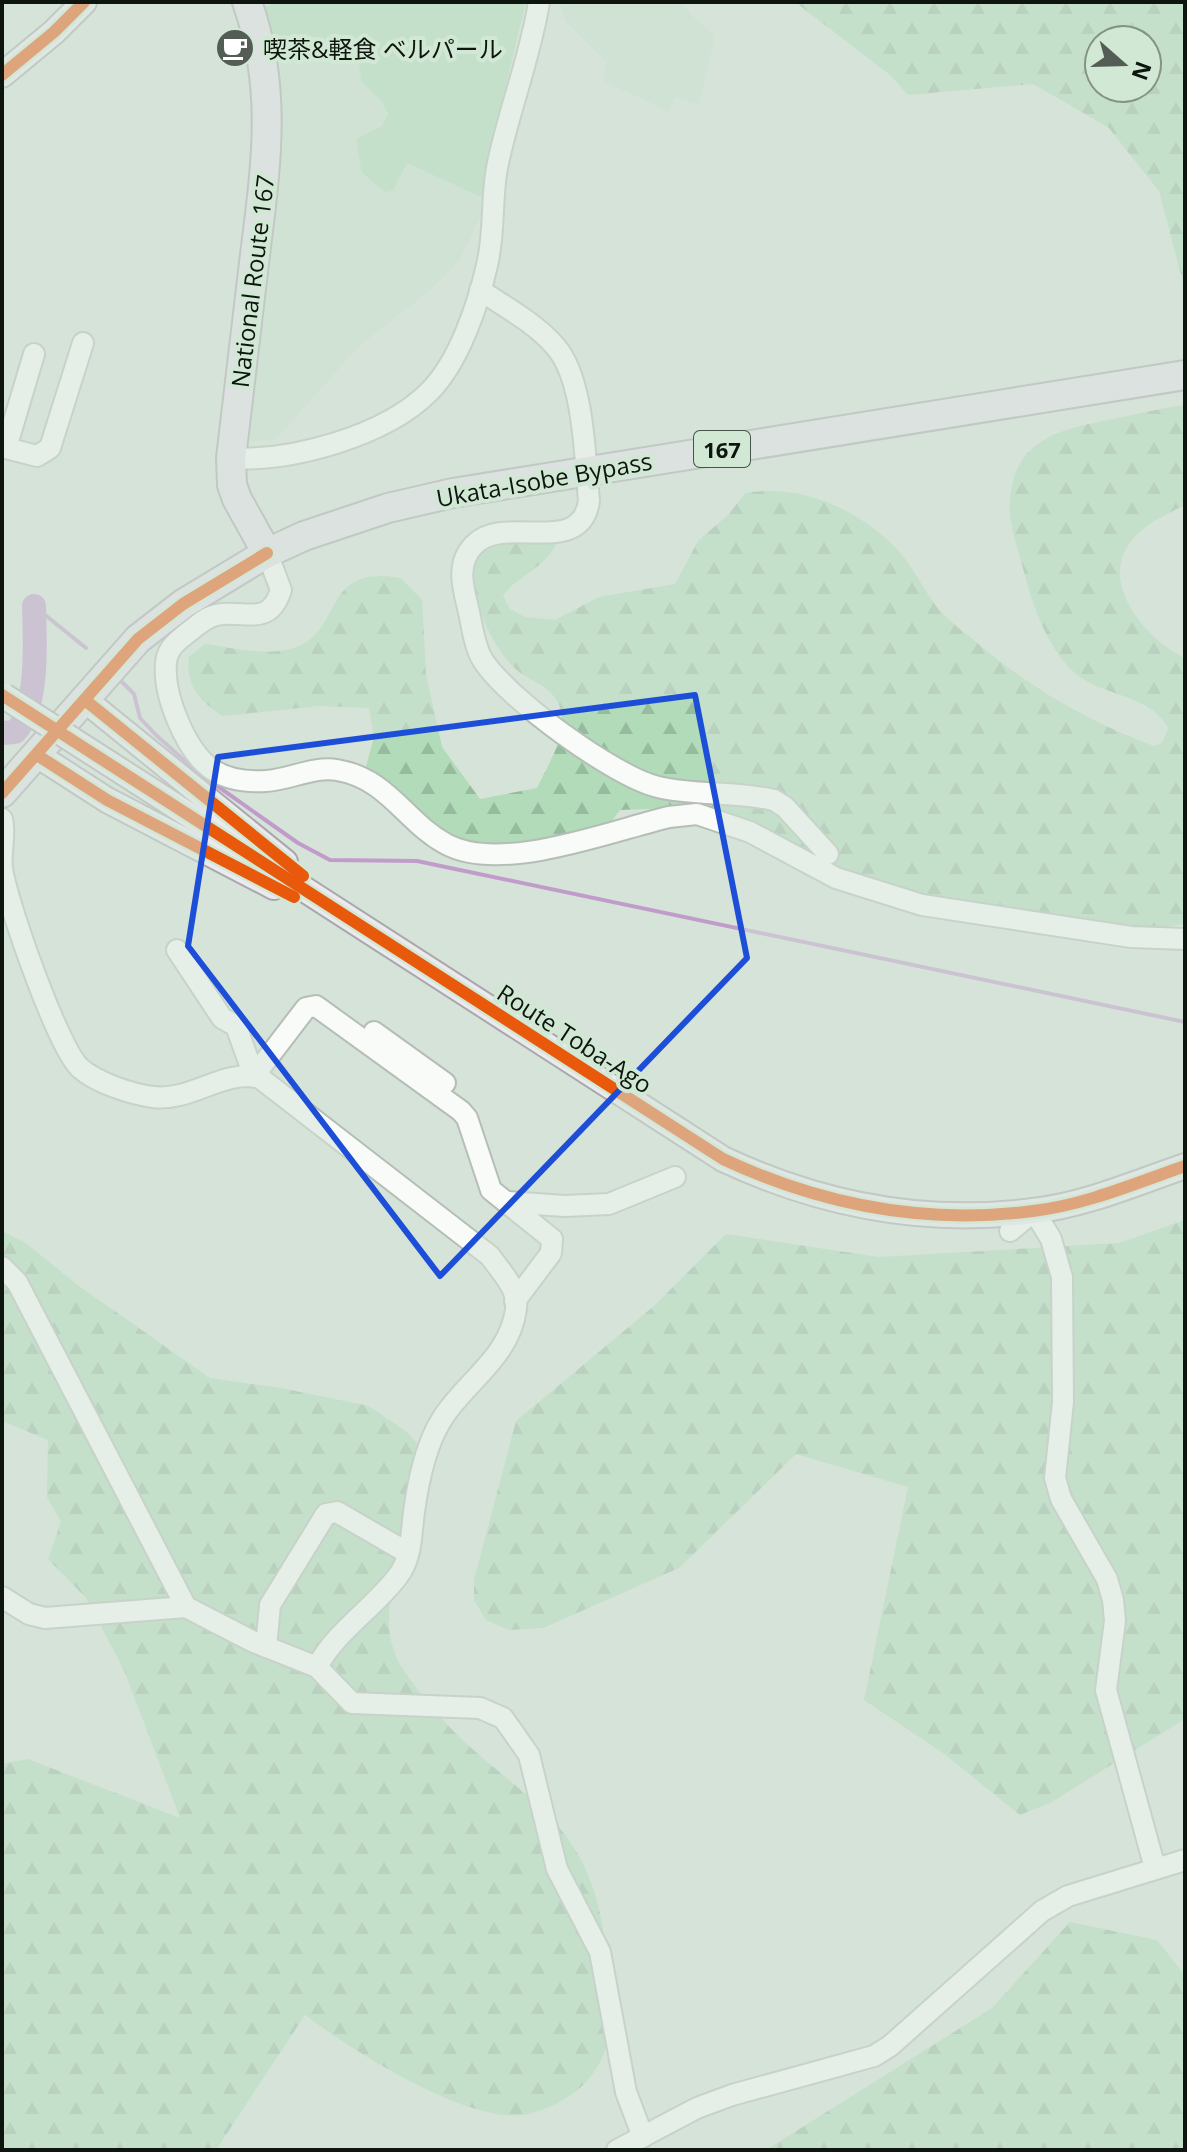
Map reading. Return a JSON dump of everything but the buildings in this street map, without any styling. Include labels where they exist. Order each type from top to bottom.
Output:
[{"type":"highway","name":"National Route 167","points":[[250,9],[269,105],[231,458],[232,485],[237,499],[267,553]]},
{"type":"highway","name":"Ukata-Isobe Bypass","points":[[2,793],[138,639],[183,604],[267,553],[344,521],[453,493],[1185,375]]},
{"type":"main road","points":[[2,75],[54,32],[84,2]]},
{"type":"main road","name":"Route Toba-Ago","points":[[3,696],[723,1159],[762,1178],[859,1206],[932,1215],[1034,1211],[1090,1198],[1185,1166]]},
{"type":"main road","points":[[85,700],[383,942]]},
{"type":"main road","points":[[37,755],[107,800],[383,942]]},
{"type":"street","points":[[231,458],[277,459],[301,455],[349,437],[409,408],[430,391],[443,373],[480,290],[491,248],[498,164],[539,2]]},
{"type":"street","points":[[480,290],[545,335],[565,360],[575,392],[588,509],[578,524],[562,532],[517,530],[483,537],[465,556],[461,576],[481,658],[497,676],[561,731],[623,773],[661,788],[774,800],[785,807],[828,854]]},
{"type":"street","points":[[34,354],[4,447],[37,456],[50,448],[83,343]]},
{"type":"street","points":[[267,553],[279,576],[281,590],[269,611],[256,616],[233,614],[208,618],[173,645],[167,654],[166,676],[179,729],[212,770],[243,781],[337,770],[383,789],[446,844],[505,857],[669,817],[697,814],[750,832],[836,878],[910,902],[1131,937],[1185,939]]},
{"type":"street","points":[[2,819],[2,868],[53,1019],[77,1066],[90,1075],[135,1093],[167,1098],[183,1097],[248,1074],[254,1076],[407,1189],[490,1256],[514,1291],[509,1330],[498,1354],[442,1419],[427,1453],[408,1553],[400,1574],[333,1644],[317,1667]]},
{"type":"street","points":[[177,950],[222,1018],[236,1026]]},
{"type":"street","points":[[202,970],[231,1011],[254,1076]]},
{"type":"street","points":[[254,1076],[306,1008],[323,1009],[461,1111],[491,1190],[549,1233],[553,1246],[515,1301]]},
{"type":"street","points":[[506,1202],[565,1206],[609,1204],[675,1177]]},
{"type":"street","points":[[1010,1231],[1034,1211],[1051,1239],[1062,1277],[1063,1402],[1055,1478],[1061,1499],[1107,1579],[1113,1600],[1115,1621],[1106,1690],[1155,1868]]},
{"type":"street","points":[[2,1267],[17,1282],[186,1607]]},
{"type":"street","points":[[266,1647],[270,1605],[326,1514],[337,1512],[408,1553]]},
{"type":"street","points":[[2,1597],[29,1614],[45,1618],[186,1607],[266,1647],[317,1667],[352,1703],[480,1708],[503,1718],[529,1755],[557,1869],[600,1952],[626,2092],[643,2137]]},
{"type":"street","points":[[617,2150],[697,2108],[732,2095],[874,2056],[901,2036],[1042,1911],[1068,1896],[1185,1860]]},
{"type":"highlighted area","points":[[695,695],[747,958],[440,1276],[188,946],[218,757]]},
{"type":"shaded area","points":[[558,2],[683,2],[693,17],[715,36],[699,105],[675,97],[669,111],[605,82],[603,75],[607,63],[567,23]]},
{"type":"shaded area","points":[[339,39],[358,53],[361,80],[383,103],[388,114],[382,126],[393,190],[407,163],[489,201],[459,260],[430,290],[359,346],[275,440],[244,441],[283,145],[279,56]]},
{"type":"green space","points":[[277,2],[526,2],[484,177],[489,201],[407,163],[393,190],[386,193],[362,173],[356,139],[382,126],[388,114],[383,103],[361,81],[358,53],[339,39],[279,56],[264,7]]},
{"type":"green space","points":[[795,2],[1185,2],[1185,290],[1159,191],[1108,127],[1033,84],[908,95],[890,75]]},
{"type":"green space","points":[[1185,405],[1185,505],[1152,522],[1138,534],[1126,549],[1120,565],[1125,597],[1134,613],[1158,640],[1185,658],[1185,924],[1125,932],[882,889],[700,807],[620,810],[605,830],[509,851],[448,840],[364,774],[374,737],[369,708],[320,706],[222,716],[200,698],[189,676],[189,657],[205,644],[267,652],[292,648],[315,635],[338,598],[359,579],[377,576],[401,578],[422,600],[426,674],[442,747],[480,799],[537,788],[559,740],[562,714],[558,702],[549,691],[514,668],[490,633],[468,580],[478,552],[539,524],[557,533],[552,552],[503,596],[510,609],[525,617],[555,620],[599,597],[675,584],[698,541],[729,514],[745,493],[789,492],[831,504],[870,525],[902,555],[941,612],[1021,677],[1063,704],[1154,746],[1162,743],[1168,728],[1160,717],[1138,702],[1086,681],[1065,663],[1049,640],[1028,585],[1012,527],[1010,500],[1021,462],[1031,449],[1044,440],[1076,427]]},
{"type":"green space","points":[[1185,1220],[1185,1719],[1050,1803],[1020,1815],[943,1753],[864,1700],[908,1487],[796,1454],[679,1568],[543,1628],[509,1630],[486,1620],[474,1600],[474,1580],[516,1421],[654,1306],[726,1234],[879,1257],[1119,1243]]},
{"type":"green space","points":[[2,1231],[27,1244],[79,1286],[210,1378],[281,1388],[369,1406],[407,1432],[422,1449],[432,1468],[432,1481],[394,1585],[389,1627],[396,1656],[412,1682],[450,1727],[535,1802],[567,1837],[581,1860],[598,1907],[610,2011],[606,2048],[590,2078],[563,2100],[528,2114],[504,2115],[475,2109],[380,2065],[305,2015],[216,2150],[2,2150],[2,1764],[28,1759],[180,1818],[124,1670],[86,1598],[48,1559],[61,1522],[47,1497],[48,1440],[2,1421]]},
{"type":"green space","points":[[1070,1922],[1157,1940],[1185,1975],[1185,2150],[766,2150],[992,2008]]},
{"type":"waterway","points":[[34,606],[86,648]]},
{"type":"waterway","points":[[2,733],[15,732],[28,707],[34,672],[34,606]]},
{"type":"waterway","points":[[121,681],[134,694],[140,718],[196,771],[298,843],[330,860],[417,861],[1185,1022]]},
{"type":"cycle path","points":[[2,75],[54,32],[84,2]]},
{"type":"cycle path","points":[[2,793],[138,639],[183,604],[267,553]]},
{"type":"cycle path","points":[[2,695],[723,1159],[760,1175],[874,1208],[913,1213],[992,1215],[1072,1204],[1185,1166]]},
{"type":"cycle path","points":[[85,700],[303,876]]},
{"type":"cycle path","points":[[37,755],[107,800],[294,897]]},
{"type":"place","name":"喫茶&軽食 ベルパール","points":[[235,48]]}]
